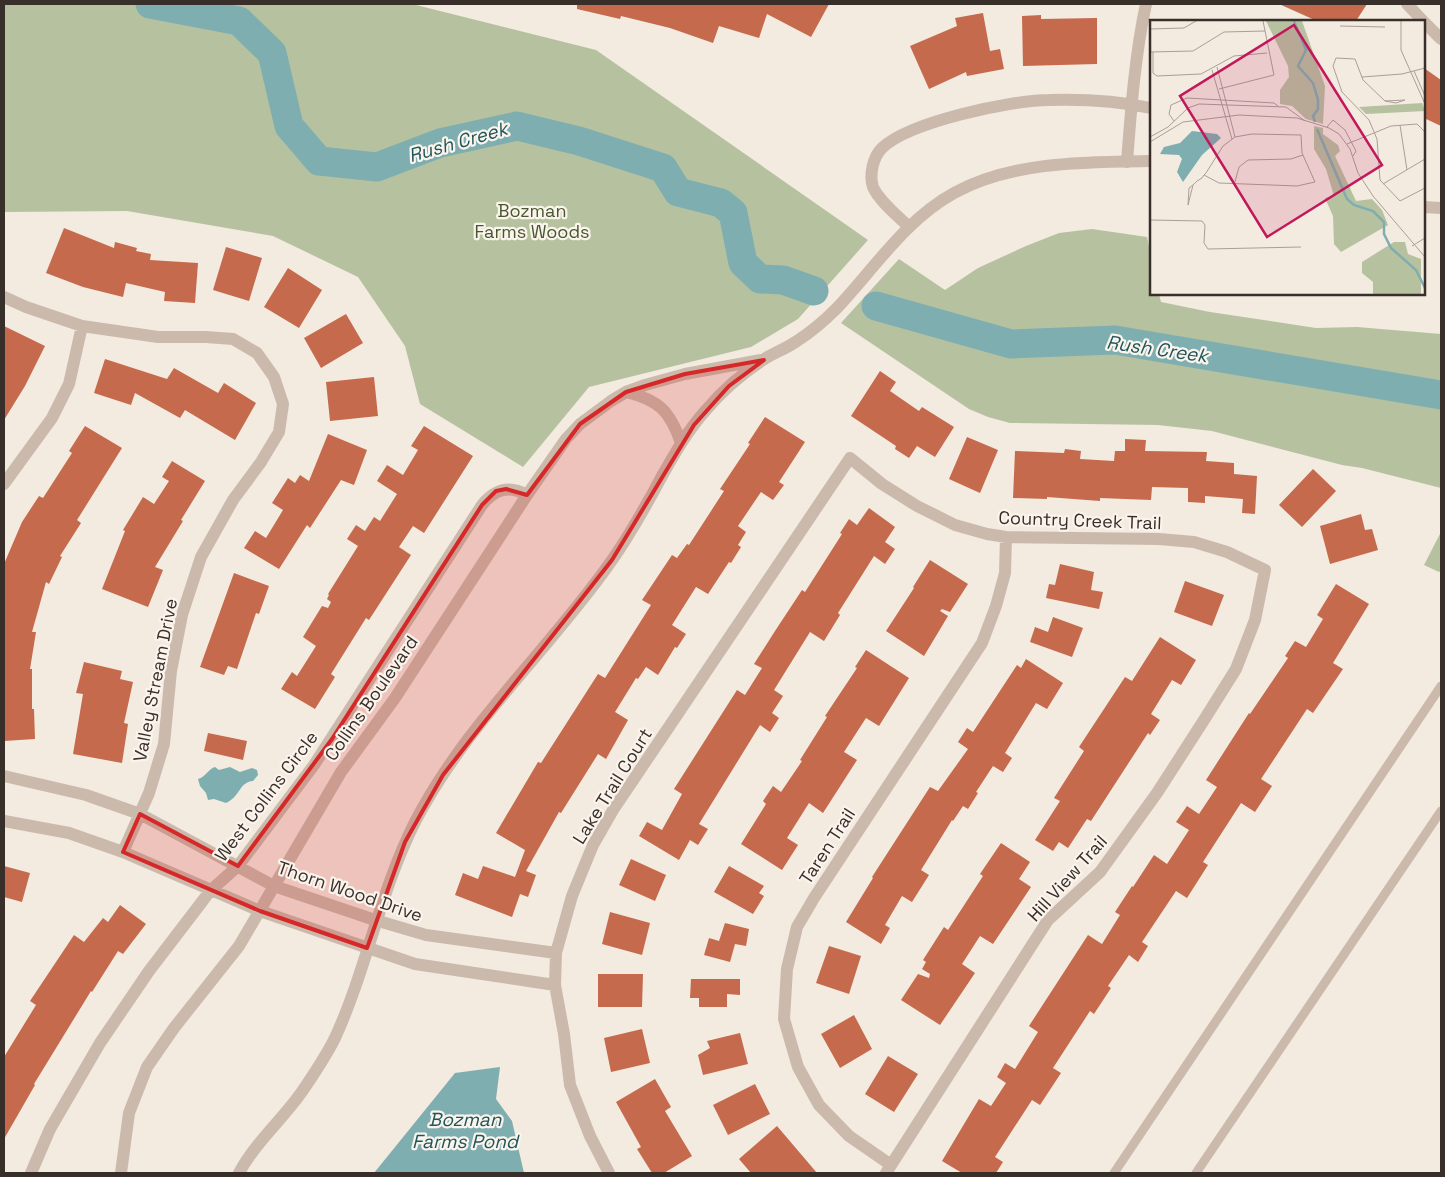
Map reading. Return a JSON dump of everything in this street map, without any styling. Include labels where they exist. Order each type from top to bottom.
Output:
[{"type":"street","points":[[1127,162],[1131,104],[1141,25],[1146,4]]},
{"type":"street","points":[[1407,4],[1422,20]]},
{"type":"street","points":[[1425,23],[1441,39]]},
{"type":"street","points":[[909,227],[878,196],[871,178],[875,159],[881,149],[890,142],[912,131],[945,119],[1015,103],[1048,100],[1131,104],[1150,108]]},
{"type":"street","name":"Collins Boulevard","points":[[240,1173],[248,1157],[301,1093],[334,1040],[375,920],[405,842],[428,798],[473,733],[612,560],[636,523],[681,443],[705,411],[717,398],[764,360],[797,341],[826,318],[924,212],[956,192],[994,176],[1039,167],[1150,161]]},
{"type":"street","points":[[1425,207],[1441,208]]},
{"type":"street","name":"Valley Stream Drive","points":[[4,297],[26,307],[82,326],[158,337],[233,339],[257,353],[274,377],[283,404],[279,432],[261,462],[233,500],[201,557],[182,615],[172,671],[164,744],[149,793],[123,852]]},
{"type":"street","points":[[4,484],[52,418],[69,384],[82,326]]},
{"type":"street","name":"Collins Boulevard","points":[[121,1173],[129,1113],[147,1067],[195,1001],[239,946],[341,772],[395,698],[527,495],[566,439],[580,424],[610,401],[626,392],[685,374],[764,360]]},
{"type":"street","points":[[626,392],[641,396],[661,406],[675,426],[681,443]]},
{"type":"street","name":"Country Creek Trail","points":[[850,458],[882,484],[917,506],[955,525],[988,534],[1006,537],[1159,539],[1194,542],[1227,552],[1265,570]]},
{"type":"street","name":"Lake Trail Court","points":[[609,1173],[590,1136],[570,1086],[564,1034],[555,985],[556,953],[572,896],[593,845],[613,810],[850,458]]},
{"type":"street","name":"West Collins Circle","points":[[31,1173],[50,1129],[100,1043],[149,970],[210,891],[238,866],[332,739],[482,505],[488,497],[506,489],[519,490],[527,495]]},
{"type":"street","name":"Taren Trail","points":[[889,1169],[849,1136],[819,1105],[798,1067],[784,1019],[787,969],[798,927],[814,898],[982,642],[996,606],[1005,574],[1006,537]]},
{"type":"street","name":"Hill View Trail","points":[[889,1169],[1048,920],[1100,872],[1157,793],[1204,720],[1236,669],[1255,620],[1265,570]]},
{"type":"street","name":"Thorn Wood Drive","points":[[4,776],[86,795],[140,814],[274,886],[375,920],[426,934],[556,953]]},
{"type":"street","points":[[4,821],[68,833],[123,852],[260,911],[415,964],[555,985]]},
{"type":"lane","points":[[1114,1173],[1441,686]]},
{"type":"lane","points":[[1196,1173],[1441,811]]},
{"type":"highlighted area","points":[[764,360],[729,386],[694,425],[612,560],[443,775],[405,842],[367,948],[260,911],[123,852],[140,814],[238,866],[332,739],[482,505],[496,491],[506,489],[527,495],[580,424],[626,392],[685,374]]},
{"type":"green space","name":"Bozman Farms Woods","points":[[4,4],[412,4],[596,50],[868,240],[798,319],[751,347],[589,387],[523,467],[420,404],[405,346],[358,277],[273,236],[127,211],[4,212]]},
{"type":"green space","points":[[1092,229],[1147,237],[1150,252],[1150,295],[1159,295],[1161,302],[1210,312],[1316,328],[1357,327],[1441,334],[1441,488],[1362,468],[1342,465],[1212,431],[1158,425],[1010,423],[988,417],[969,409],[841,323],[899,259],[945,290],[978,268],[1059,233]]},
{"type":"green space","points":[[1441,532],[1441,571],[1439,572],[1424,565]]},
{"type":"water","points":[[215,767],[219,770],[230,767],[240,772],[252,768],[257,770],[258,775],[253,781],[245,784],[226,803],[214,799],[208,800],[198,779]]},
{"type":"water","name":"Bozman Farms Pond","points":[[500,1067],[496,1099],[512,1121],[524,1173],[374,1173],[455,1073]]},
{"type":"building","points":[[577,4],[829,4],[811,37],[767,14],[759,38],[719,26],[713,43],[670,28],[621,16],[620,19],[577,9]]},
{"type":"building","points":[[1279,4],[1367,4],[1357,20],[1315,20]]},
{"type":"building","points":[[983,13],[990,51],[1000,49],[1004,69],[967,76],[966,72],[929,89],[910,46],[957,26],[955,18]]},
{"type":"building","points":[[1041,15],[1041,19],[1097,18],[1097,64],[1023,66],[1022,16]]},
{"type":"building","points":[[1425,69],[1441,80],[1441,126],[1425,118]]},
{"type":"building","points":[[64,228],[114,248],[115,242],[137,248],[136,251],[151,254],[150,260],[198,263],[195,303],[164,301],[165,292],[126,283],[123,297],[83,287],[46,273]]},
{"type":"building","points":[[226,247],[262,258],[249,301],[213,290]]},
{"type":"building","points":[[288,268],[322,290],[299,328],[264,307]]},
{"type":"building","points":[[346,314],[363,343],[321,368],[304,338]]},
{"type":"building","points":[[4,326],[45,346],[25,386],[4,420]]},
{"type":"building","points":[[105,359],[167,379],[174,368],[218,393],[224,383],[256,403],[235,440],[185,410],[180,418],[135,393],[131,405],[94,393]]},
{"type":"building","points":[[880,371],[896,382],[890,391],[919,411],[922,407],[954,427],[935,457],[917,446],[909,458],[895,449],[896,446],[851,416]]},
{"type":"building","points":[[374,377],[378,416],[330,421],[326,382]]},
{"type":"building","points":[[765,417],[805,442],[779,482],[784,485],[773,500],[761,492],[738,526],[746,532],[738,545],[741,547],[708,594],[696,587],[672,625],[686,634],[677,648],[675,647],[658,675],[646,667],[638,679],[636,678],[615,712],[628,720],[606,759],[598,754],[561,813],[559,812],[526,871],[536,875],[528,897],[520,894],[512,917],[455,895],[463,873],[478,879],[483,866],[515,877],[525,850],[496,833],[538,762],[541,763],[598,674],[605,678],[651,605],[642,600],[672,555],[677,558],[687,544],[689,545],[724,491],[720,489],[750,444],[748,443]]},
{"type":"building","points":[[85,426],[122,448],[77,520],[81,523],[60,556],[62,557],[49,584],[46,582],[32,632],[36,632],[30,669],[32,669],[32,709],[34,709],[35,739],[4,741],[4,564],[22,522],[39,496],[43,498],[72,453],[69,451]]},
{"type":"building","points":[[424,426],[473,456],[424,533],[413,526],[399,547],[411,555],[369,620],[366,618],[331,674],[335,677],[315,709],[281,689],[292,672],[297,676],[316,646],[303,637],[322,606],[328,608],[331,602],[327,599],[328,594],[358,546],[347,539],[356,525],[365,531],[374,517],[380,521],[397,494],[377,481],[387,465],[403,475],[418,450],[411,446]]},
{"type":"building","points":[[328,434],[367,450],[354,485],[341,480],[310,528],[307,525],[279,569],[244,548],[255,531],[266,538],[283,510],[272,503],[288,478],[295,483],[300,475],[309,481]]},
{"type":"building","points":[[967,437],[998,450],[980,493],[949,479]]},
{"type":"building","points":[[1125,439],[1146,440],[1145,451],[1207,452],[1206,461],[1234,463],[1234,474],[1257,476],[1255,514],[1242,513],[1243,499],[1205,496],[1205,503],[1188,502],[1188,488],[1152,487],[1151,500],[1100,498],[1100,501],[1047,497],[1047,499],[1013,498],[1015,451],[1064,453],[1065,449],[1081,451],[1080,459],[1114,461],[1115,451],[1125,451]]},
{"type":"building","points":[[172,461],[205,481],[155,567],[163,570],[148,607],[102,589],[125,531],[123,530],[143,497],[154,504],[169,481],[162,477]]},
{"type":"building","points":[[1313,469],[1336,491],[1302,527],[1279,505]]},
{"type":"building","points":[[869,508],[895,527],[885,542],[895,549],[885,564],[874,556],[838,613],[840,615],[824,641],[810,632],[774,690],[783,696],[772,713],[779,718],[770,732],[760,725],[699,824],[708,829],[698,845],[690,840],[679,860],[639,836],[647,822],[662,830],[682,794],[674,789],[737,690],[745,695],[762,668],[754,664],[802,590],[805,592],[842,534],[840,533],[849,519],[857,525]]},
{"type":"building","points":[[1361,514],[1365,530],[1372,529],[1378,550],[1330,564],[1320,526]]},
{"type":"building","points":[[930,560],[968,584],[950,612],[942,609],[940,611],[948,616],[924,656],[886,631]]},
{"type":"building","points":[[1060,564],[1094,572],[1091,590],[1103,592],[1099,609],[1046,598],[1049,584],[1055,585]]},
{"type":"building","points":[[234,573],[269,586],[259,614],[256,613],[237,669],[228,666],[224,675],[200,667]]},
{"type":"building","points":[[1185,581],[1224,595],[1212,626],[1174,612]]},
{"type":"building","points":[[1336,584],[1369,604],[1333,663],[1343,669],[1313,713],[1307,709],[1261,779],[1272,786],[1255,812],[1241,803],[1203,862],[1208,865],[1187,898],[1176,891],[1142,942],[1148,946],[1138,962],[1129,955],[1108,986],[1111,988],[1094,1014],[1090,1011],[1053,1068],[1061,1073],[1040,1105],[1032,1100],[995,1157],[1003,1162],[996,1173],[962,1173],[942,1161],[979,1099],[991,1106],[1006,1083],[997,1077],[1005,1063],[1015,1069],[1038,1032],[1029,1026],[1088,935],[1102,944],[1120,915],[1115,912],[1154,855],[1167,864],[1189,830],[1176,822],[1187,806],[1199,814],[1217,787],[1206,780],[1249,713],[1288,658],[1285,656],[1295,641],[1306,647],[1323,619],[1317,615]]},
{"type":"building","points":[[1053,617],[1083,628],[1072,657],[1030,642],[1035,627],[1048,632]]},
{"type":"building","points":[[1160,637],[1196,660],[1181,685],[1172,680],[1151,714],[1160,720],[1150,735],[1148,733],[1091,821],[1087,819],[1068,848],[1059,842],[1053,851],[1035,840],[1060,801],[1054,798],[1084,751],[1079,747],[1125,677],[1132,681]]},
{"type":"building","points":[[866,650],[909,678],[879,726],[866,718],[844,752],[857,760],[823,813],[809,803],[787,838],[798,845],[782,870],[741,844],[766,804],[763,801],[773,786],[781,792],[802,761],[800,760],[827,717],[825,716],[857,668],[855,667]]},
{"type":"building","points":[[1026,659],[1063,683],[1047,709],[1036,703],[1005,753],[1012,758],[1003,772],[993,766],[976,792],[978,793],[968,809],[963,806],[952,820],[921,870],[929,875],[912,902],[902,896],[885,925],[890,928],[881,944],[846,922],[872,877],[930,787],[938,791],[968,749],[958,742],[967,728],[973,732],[1017,665],[1021,668]]},
{"type":"building","points":[[84,662],[122,671],[120,679],[133,682],[124,723],[128,724],[122,763],[73,754],[83,694],[76,693]]},
{"type":"building","points":[[208,733],[247,741],[243,760],[204,751]]},
{"type":"building","points":[[1001,843],[1030,862],[1019,879],[1031,887],[993,944],[980,936],[962,964],[975,973],[940,1025],[901,1000],[918,974],[929,978],[930,974],[922,969],[926,962],[923,960],[944,927],[948,930],[983,876],[980,874]]},
{"type":"building","points":[[631,859],[666,875],[655,901],[619,885]]},
{"type":"building","points":[[4,866],[30,873],[22,902],[4,897]]},
{"type":"building","points":[[729,866],[764,886],[759,893],[764,896],[753,914],[714,892]]},
{"type":"building","points":[[120,905],[146,924],[123,954],[118,951],[91,991],[34,1084],[4,1139],[4,1057],[36,1005],[30,1001],[74,935],[84,942],[103,918],[108,922]]},
{"type":"building","points":[[610,912],[650,923],[642,955],[602,944]]},
{"type":"building","points":[[725,923],[749,929],[746,946],[735,944],[730,962],[704,955],[709,938],[719,941]]},
{"type":"building","points":[[829,946],[861,956],[849,994],[816,983]]},
{"type":"building","points":[[598,974],[643,974],[642,1007],[598,1007]]},
{"type":"building","points":[[691,979],[740,979],[740,995],[727,994],[727,1007],[699,1007],[699,998],[690,998]]},
{"type":"building","points":[[854,1015],[872,1049],[840,1068],[821,1034]]},
{"type":"building","points":[[642,1029],[650,1063],[611,1072],[604,1038]]},
{"type":"building","points":[[740,1033],[748,1064],[703,1075],[698,1055],[710,1048],[707,1041]]},
{"type":"building","points":[[888,1056],[918,1074],[894,1112],[865,1094]]},
{"type":"building","points":[[655,1079],[671,1107],[665,1111],[692,1156],[664,1173],[652,1173],[637,1149],[641,1147],[616,1102]]},
{"type":"building","points":[[755,1084],[770,1114],[728,1135],[713,1105]]},
{"type":"building","points":[[777,1126],[817,1173],[751,1173],[739,1159]]},
{"type":"waterway","name":"Rush Creek","points":[[150,4],[239,21],[272,53],[289,126],[319,161],[377,167],[440,143],[517,126],[579,141],[663,168],[678,192],[721,203],[733,213],[743,263],[760,279],[783,280],[814,291]]},
{"type":"waterway","name":"Rush Creek","points":[[876,306],[1011,344],[1115,340],[1441,395]]}]
